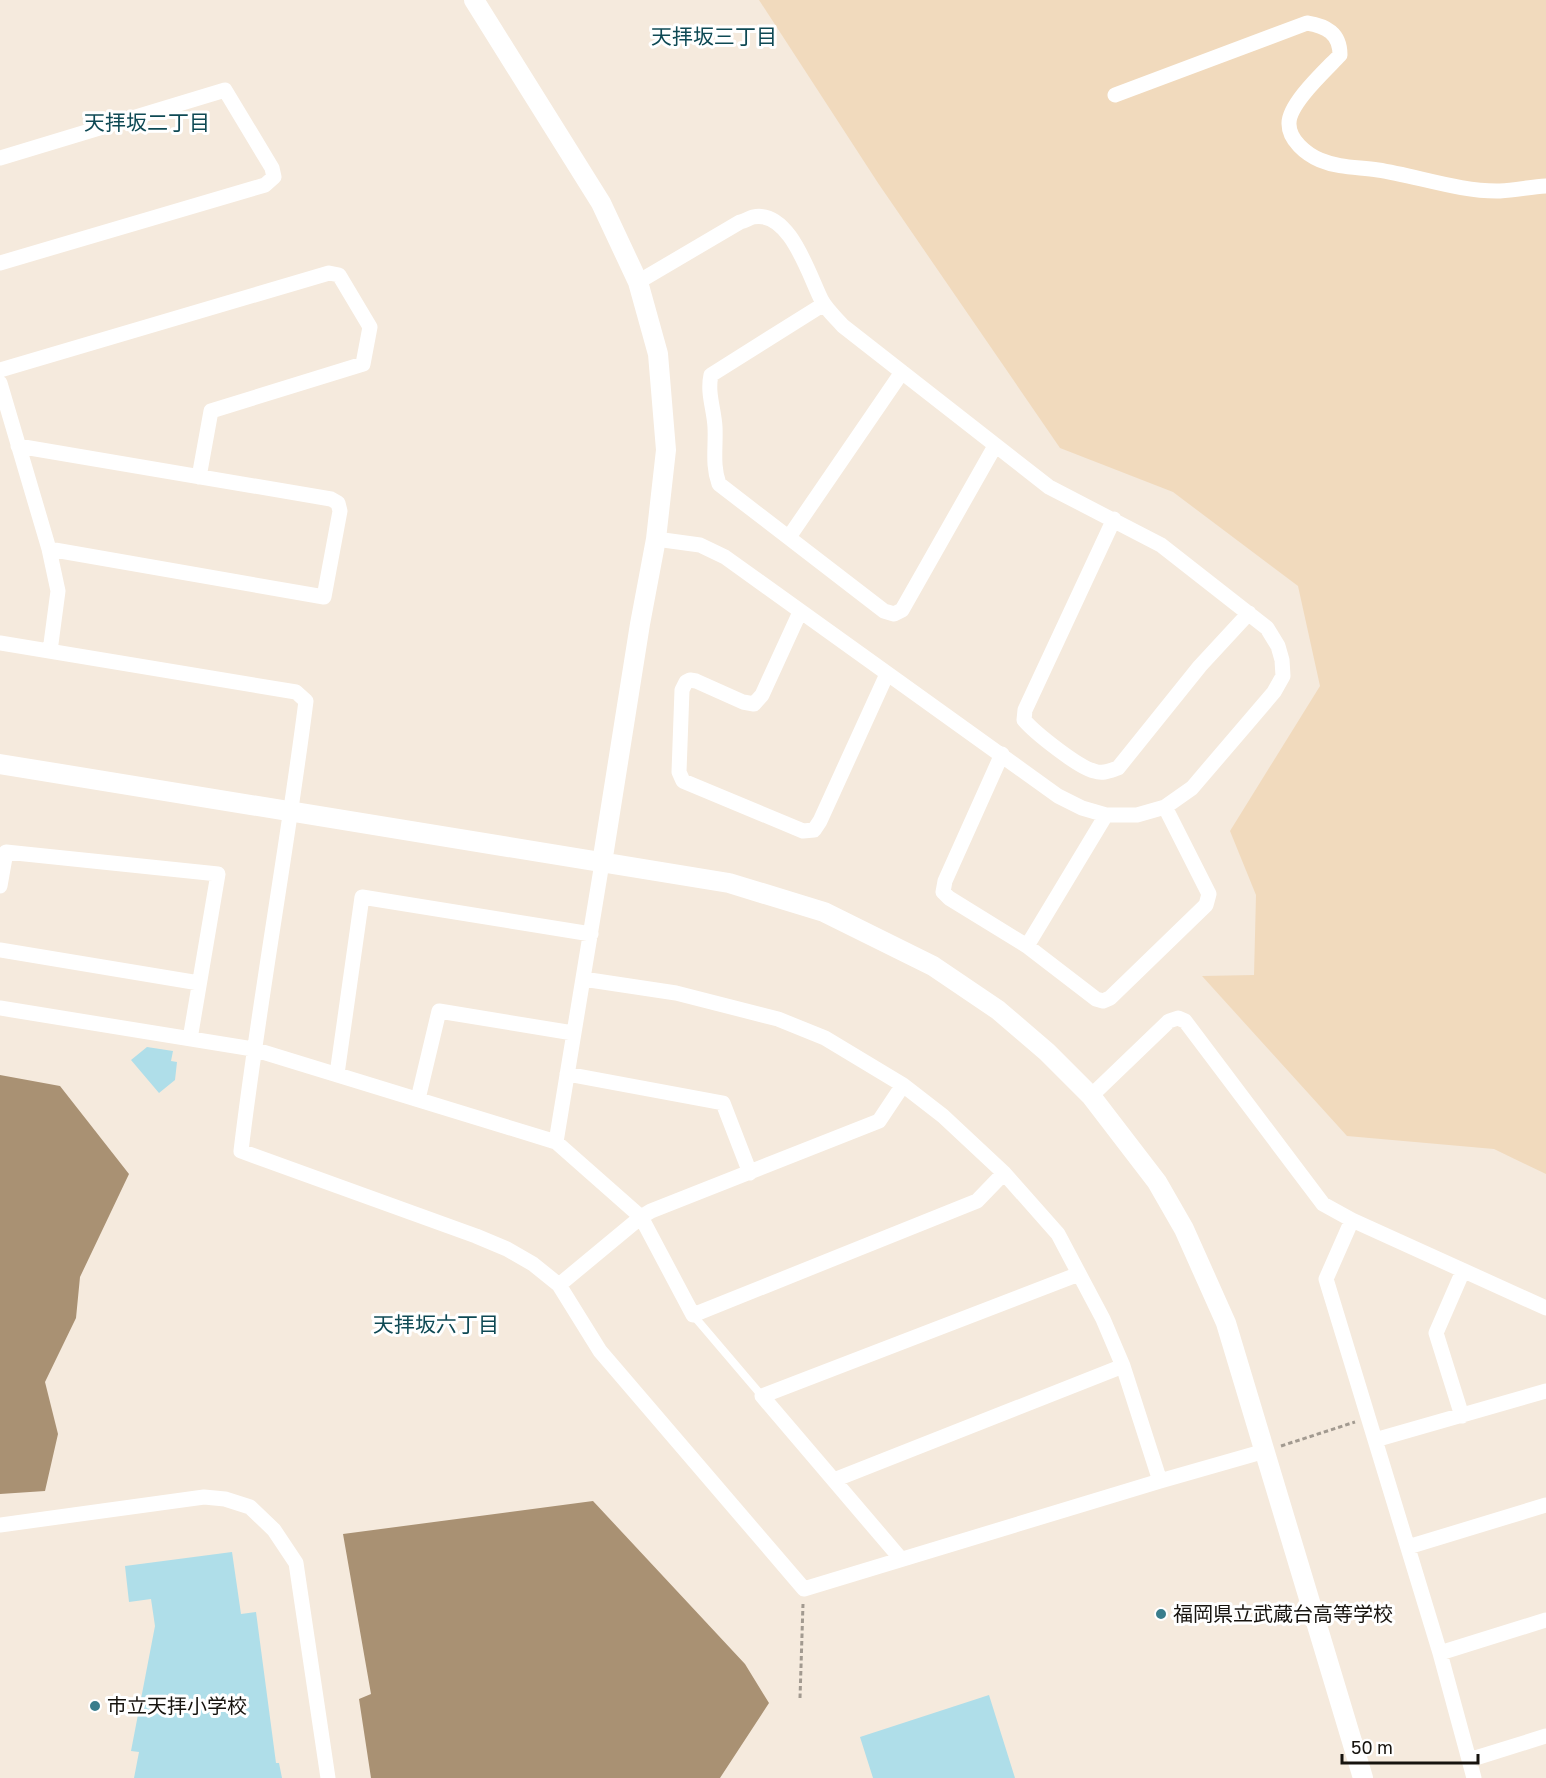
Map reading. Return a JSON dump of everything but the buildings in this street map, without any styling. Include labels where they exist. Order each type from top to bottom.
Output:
[{"type":"street","points":[[474,0],[601,202],[638,282],[658,354],[666,450],[656,539],[640,624],[556,1142]]},
{"type":"street","points":[[1115,95],[1307,23],[1321,26],[1333,34],[1340,44],[1340,55],[1290,112],[1289,125],[1294,138],[1305,152],[1339,166],[1377,170],[1468,188],[1499,191],[1546,186]]},
{"type":"street","points":[[0,158],[225,90],[272,168],[274,177],[265,185],[0,263]]},
{"type":"street","points":[[638,282],[740,222],[754,217],[766,217],[777,223],[789,233],[824,304],[843,326],[1049,487],[1161,545],[1249,613],[1267,628],[1278,646],[1282,660],[1282,676],[1274,692],[1192,788],[1165,807],[1137,814],[1106,814],[1082,808],[1058,796],[725,557],[700,545],[656,539]]},
{"type":"street","points":[[0,370],[329,273],[339,275],[370,327],[363,364],[211,411],[199,477]]},
{"type":"street","points":[[824,304],[711,375],[709,386],[715,425],[714,471],[719,484],[884,611],[894,614],[902,610],[995,447]]},
{"type":"street","points":[[789,537],[902,372]]},
{"type":"street","points":[[0,382],[49,549],[58,591],[50,651]]},
{"type":"street","points":[[18,446],[331,499],[338,503],[340,511],[324,597],[49,549]]},
{"type":"street","points":[[1114,519],[1025,710],[1024,720],[1031,729],[1084,768],[1106,773],[1118,768],[1200,666],[1249,613]]},
{"type":"street","points":[[800,612],[762,695],[754,704],[743,702],[696,681],[686,682],[682,690],[679,772],[683,781],[803,831],[814,830],[887,674]]},
{"type":"street","points":[[0,643],[296,692],[306,701],[292,812],[253,1049],[241,1151],[507,1249],[533,1264],[559,1285],[600,1351],[804,1589],[1265,1451]]},
{"type":"street","points":[[1002,754],[945,881],[944,892],[1027,946],[1096,999],[1103,1001],[1110,998],[1206,905],[1209,894],[1165,807]]},
{"type":"street","points":[[0,764],[729,883],[824,912],[933,966],[998,1010],[1047,1052],[1091,1096],[1157,1182],[1184,1229],[1226,1323],[1363,1778]]},
{"type":"street","points":[[1027,946],[1106,814]]},
{"type":"street","points":[[0,886],[6,852],[218,874],[190,1039]]},
{"type":"street","points":[[337,1074],[362,897],[591,934]]},
{"type":"street","points":[[0,950],[199,983]]},
{"type":"street","points":[[583,979],[676,993],[778,1019],[825,1038],[903,1085],[943,1116],[1004,1173],[1058,1234],[1103,1319],[1123,1366],[1160,1481]]},
{"type":"street","points":[[0,1008],[253,1049],[556,1142],[641,1217],[693,1315],[977,1201],[1004,1173]]},
{"type":"street","points":[[418,1099],[439,1011],[573,1033]]},
{"type":"street","points":[[1091,1096],[1170,1021],[1178,1018],[1185,1021],[1323,1204],[1352,1220],[1546,1308]]},
{"type":"street","points":[[567,1074],[723,1103],[750,1173]]},
{"type":"street","points":[[559,1285],[651,1211],[879,1121],[903,1085]]},
{"type":"street","points":[[1352,1220],[1326,1279],[1440,1653],[1474,1778]]},
{"type":"street","points":[[1462,1416],[1436,1334],[1463,1270]]},
{"type":"street","points":[[901,1559],[762,1396],[1079,1274]]},
{"type":"street","points":[[834,1480],[1123,1366]]},
{"type":"street","points":[[1375,1440],[1546,1391]]},
{"type":"street","points":[[0,1525],[204,1497],[225,1499],[250,1507],[274,1530],[296,1563],[328,1778]]},
{"type":"street","points":[[1408,1547],[1546,1505]]},
{"type":"street","points":[[1440,1653],[1546,1620]]},
{"type":"street","points":[[1469,1760],[1546,1736]]},
{"type":"lane","points":[[693,1315],[762,1396]]},
{"type":"path","points":[[1265,1451],[1369,1417]]},
{"type":"path","points":[[800,1698],[804,1589]]},
{"type":"shaded area","points":[[759,0],[1546,0],[1546,1174],[1494,1149],[1347,1136],[1202,976],[1254,975],[1256,895],[1230,831],[1320,686],[1298,586],[1173,492],[1060,448],[878,183]]},
{"type":"shaded area","points":[[0,1075],[60,1086],[129,1174],[80,1277],[76,1318],[45,1382],[58,1434],[45,1491],[0,1494]]},
{"type":"shaded area","points":[[593,1501],[745,1664],[769,1703],[720,1778],[371,1778],[359,1699],[371,1694],[343,1534]]},
{"type":"place","name":"福岡県立武蔵台高等学校","points":[[1161,1614]]},
{"type":"place","name":"市立天拝小学校","points":[[95,1706]]},
{"type":"district","name":"天拝坂三丁目","points":[[714,37]]},
{"type":"district","name":"天拝坂二丁目","points":[[147,123]]},
{"type":"district","name":"天拝坂六丁目","points":[[436,1325]]}]
